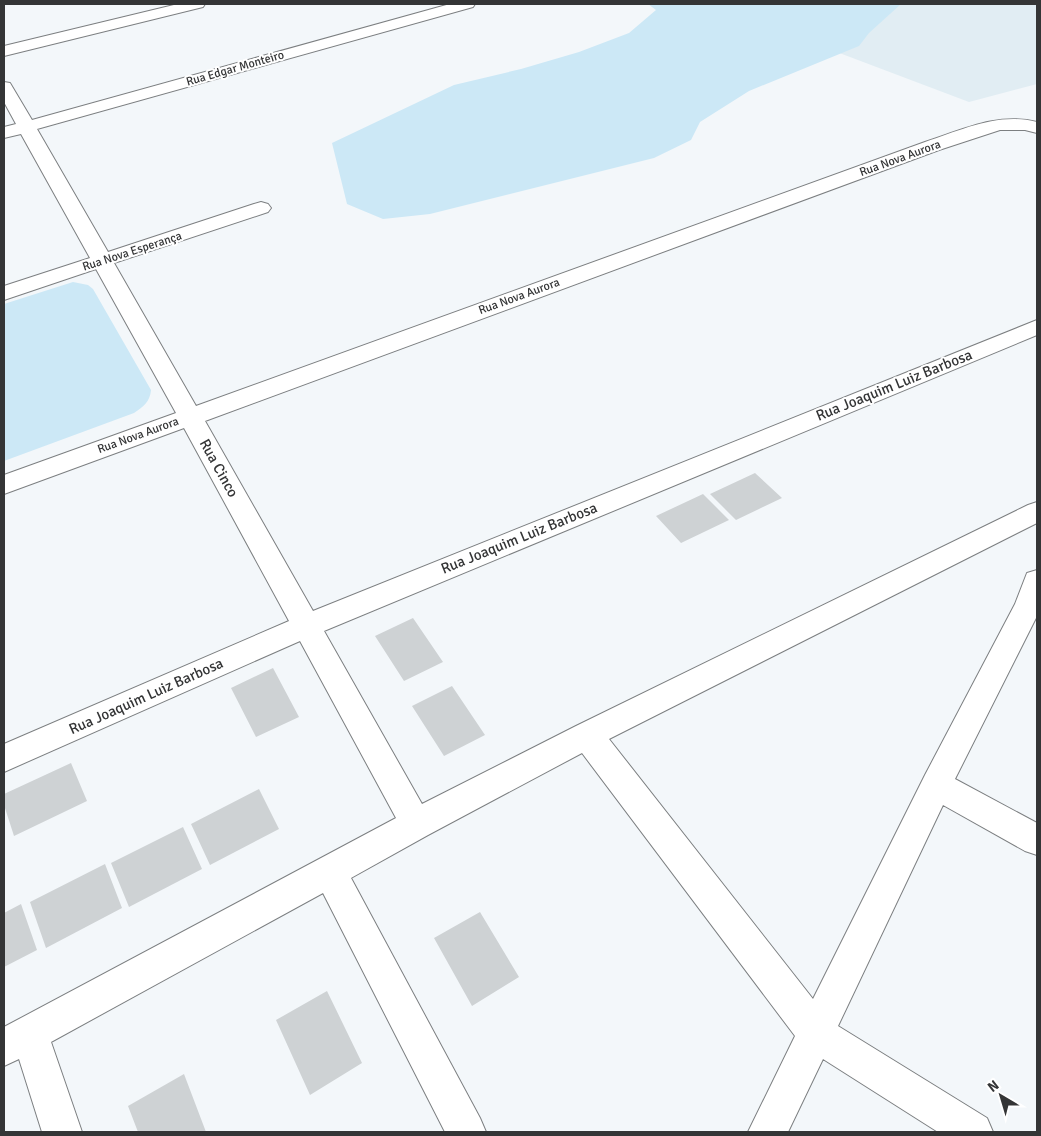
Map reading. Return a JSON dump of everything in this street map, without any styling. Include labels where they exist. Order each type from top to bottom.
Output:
[{"type":"street","points":[[4,51],[197,4]]},
{"type":"street","name":"Rua Edgar Monteiro","points":[[15,130],[467,4]]},
{"type":"street","name":"Rua Cinco","points":[[4,87],[15,130],[101,261],[190,416],[416,824]]},
{"type":"street","name":"Rua Nova Aurora","points":[[4,485],[932,146],[998,124],[1026,125],[1037,128]]},
{"type":"street","name":"Rua Nova Esperança","points":[[4,293],[260,208]]},
{"type":"street","name":"Rua Joaquim Luiz Barbosa","points":[[4,758],[306,626],[1037,327]]},
{"type":"street","points":[[62,1132],[17,1041],[416,824],[587,735],[1037,512]]},
{"type":"street","points":[[768,1132],[936,785],[1035,597]]},
{"type":"street","points":[[587,735],[816,1034],[973,1132]]},
{"type":"street","points":[[936,785],[1037,840]]},
{"type":"street","points":[[330,872],[466,1132]]},
{"type":"shaded area","points":[[648,4],[901,4],[869,33],[859,46],[749,91],[700,122],[691,140],[654,158],[430,214],[383,219],[347,204],[332,143],[454,85],[521,69],[579,52],[629,33],[656,10]]},
{"type":"shaded area","points":[[710,4],[1037,4],[1037,84],[969,102]]},
{"type":"shaded area","points":[[73,282],[88,285],[93,289],[151,390],[148,401],[134,413],[4,461],[4,304]]},
{"type":"building","points":[[755,473],[782,498],[736,520],[710,494]]},
{"type":"building","points":[[703,494],[729,520],[681,543],[656,516]]},
{"type":"building","points":[[413,618],[443,662],[404,681],[375,636]]},
{"type":"building","points":[[273,668],[299,717],[256,737],[231,688]]},
{"type":"building","points":[[452,686],[485,735],[444,756],[412,706]]},
{"type":"building","points":[[71,763],[87,801],[14,836],[4,805],[4,794]]},
{"type":"building","points":[[259,789],[279,829],[210,865],[191,824]]},
{"type":"building","points":[[183,827],[202,869],[129,907],[111,863]]},
{"type":"building","points":[[105,864],[122,908],[46,948],[30,902]]},
{"type":"building","points":[[21,904],[37,950],[4,967],[4,913]]},
{"type":"building","points":[[480,912],[519,977],[472,1006],[434,938]]},
{"type":"building","points":[[327,991],[362,1063],[310,1095],[276,1020]]},
{"type":"building","points":[[184,1074],[206,1132],[138,1132],[128,1106]]}]
